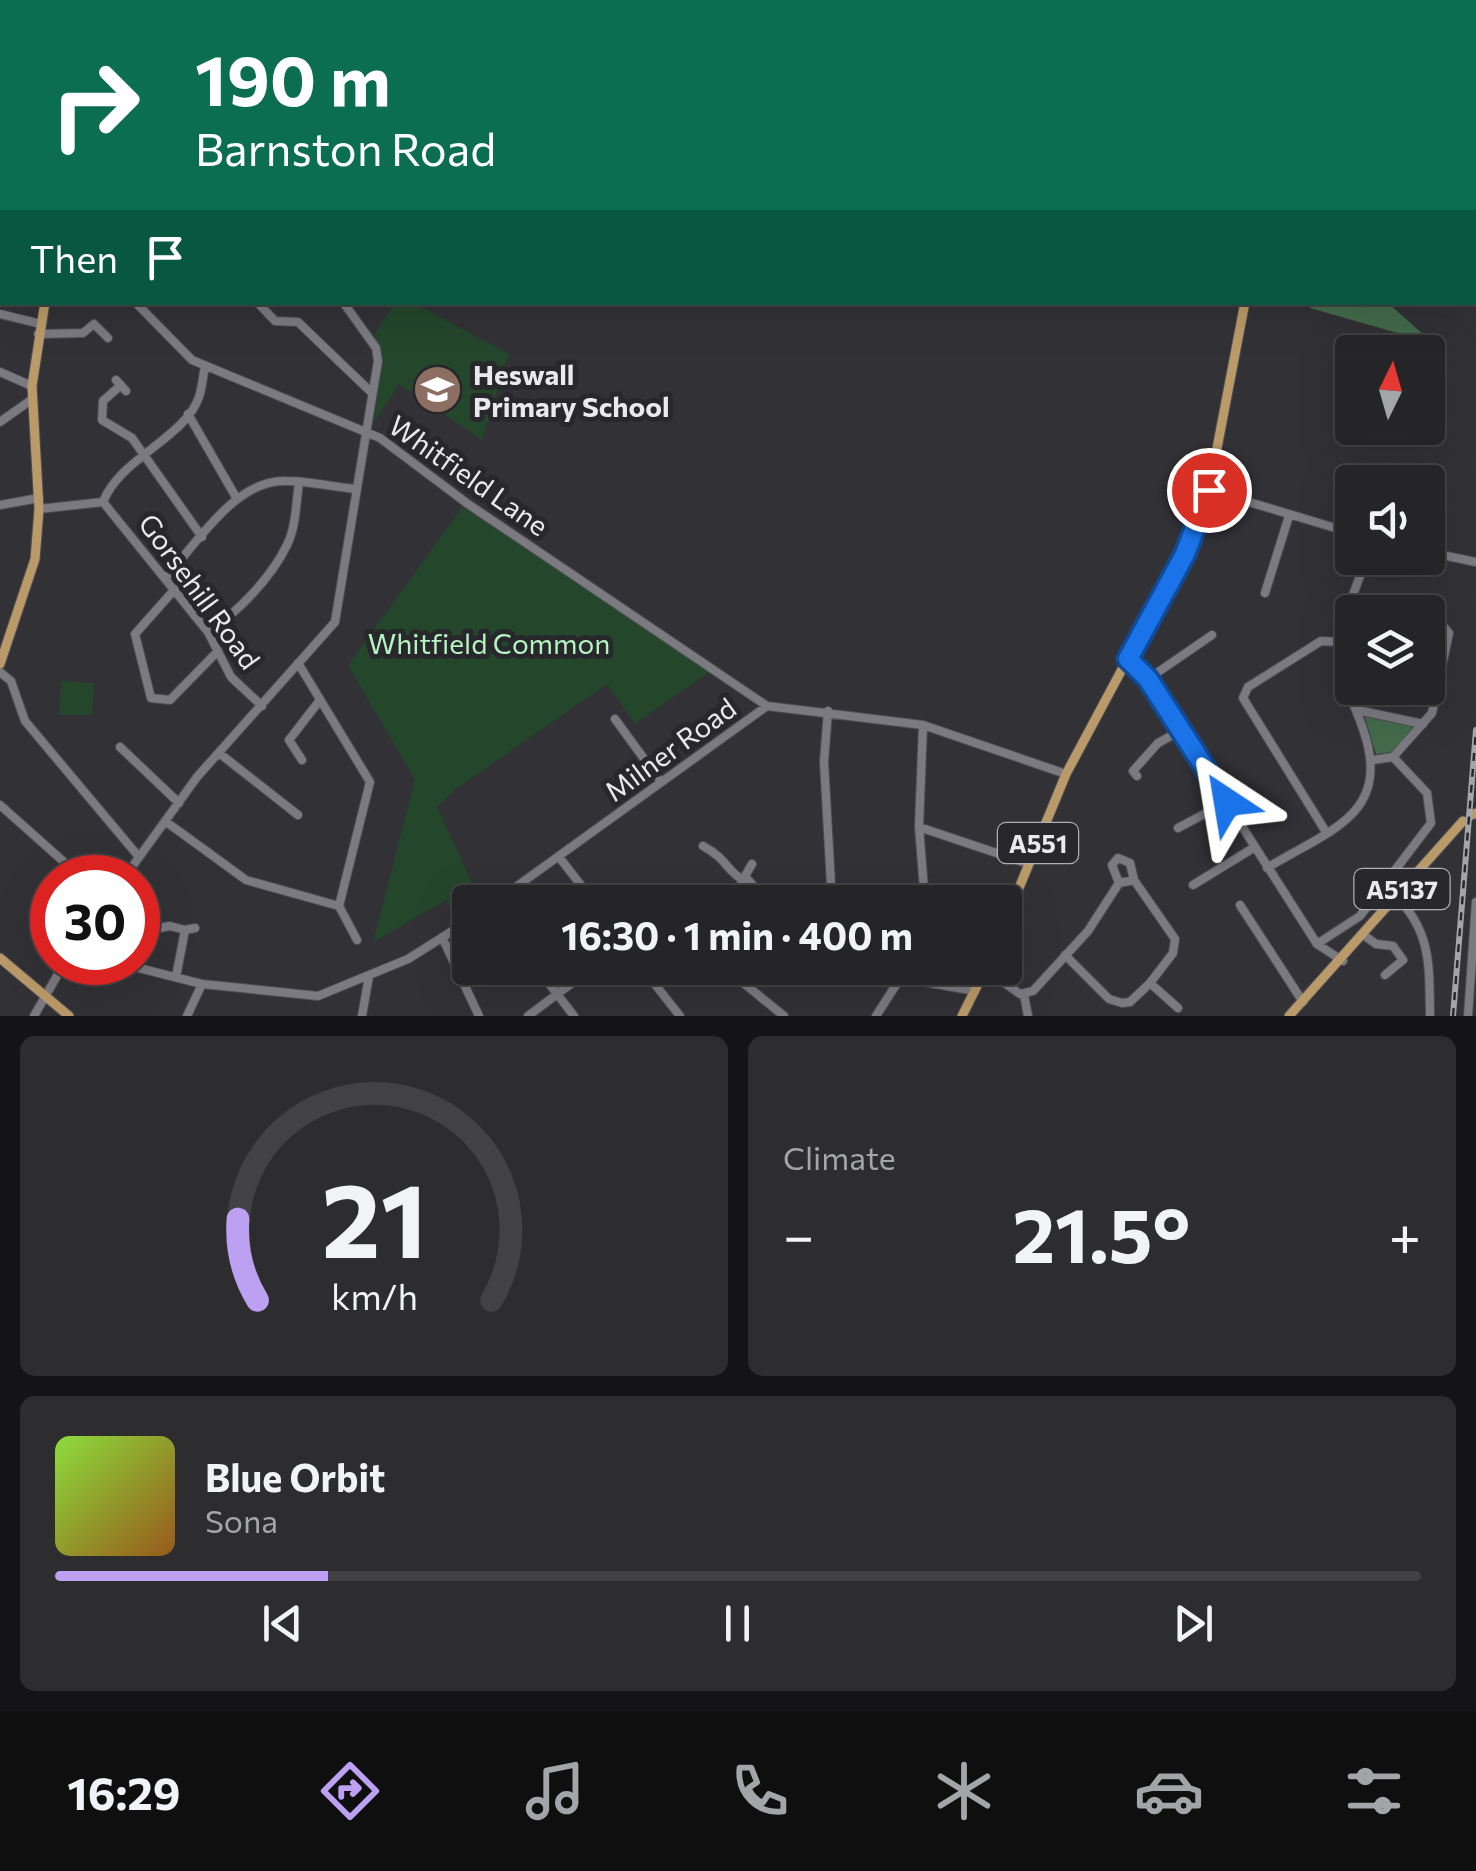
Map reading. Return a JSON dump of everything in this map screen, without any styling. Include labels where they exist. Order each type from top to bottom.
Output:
[{"type":"main road","points":[[0,664],[34,559],[39,503],[31,400],[44,305]]},
{"type":"main road","name":"A551","points":[[1021,885],[1066,774],[1185,554],[1209,490],[1244,305]]},
{"type":"main road","name":"A5137","points":[[1291,1015],[1471,816]]},
{"type":"main road","points":[[0,958],[68,1016]]},
{"type":"main road","points":[[962,1016],[978,985]]},
{"type":"street","name":"Whitfield Lane","points":[[139,305],[182,351],[205,366],[366,430],[768,706]]},
{"type":"street","points":[[260,305],[275,321],[298,322],[372,393]]},
{"type":"street","points":[[141,855],[219,753],[338,617],[376,348],[345,305]]},
{"type":"street","points":[[0,314],[39,329],[83,333],[94,324],[108,338]]},
{"type":"street","points":[[0,505],[103,502],[110,486],[188,414],[198,400],[205,366]]},
{"type":"street","points":[[0,372],[32,386]]},
{"type":"street","points":[[121,386],[106,398],[100,415],[105,424],[132,438],[202,537]]},
{"type":"street","points":[[0,422],[31,400]]},
{"type":"street","points":[[188,414],[237,499]]},
{"type":"street","points":[[167,576],[237,499],[264,484],[300,483],[356,490]]},
{"type":"street","points":[[208,632],[233,616],[282,553],[292,532],[300,483]]},
{"type":"street","points":[[1209,490],[1335,528]]},
{"type":"street","name":"Gorsehill Road","points":[[103,502],[167,576],[208,632],[231,678],[262,706]]},
{"type":"street","points":[[1266,593],[1289,516]]},
{"type":"street","points":[[1445,556],[1476,562]]},
{"type":"street","points":[[174,589],[135,634],[151,698],[156,702],[170,700],[218,650]]},
{"type":"street","points":[[1148,679],[1212,635]]},
{"type":"street","points":[[1326,832],[1243,698],[1248,686],[1321,641],[1335,642]]},
{"type":"street","points":[[1128,659],[1148,679],[1317,944],[1343,960]]},
{"type":"street","points":[[298,663],[370,782],[338,906],[357,940]]},
{"type":"street","points":[[0,672],[11,681],[25,721],[139,855]]},
{"type":"street","points":[[302,760],[289,740],[320,700]]},
{"type":"street","points":[[1268,868],[1363,806],[1373,778],[1373,760],[1355,705]]},
{"type":"street","points":[[1373,760],[1393,757],[1432,713],[1434,705]]},
{"type":"street","name":"Milner Road","points":[[519,885],[768,706],[923,725],[1066,774]]},
{"type":"street","points":[[1357,710],[1423,724]]},
{"type":"street","points":[[828,711],[824,762],[831,885]]},
{"type":"street","points":[[614,719],[626,726],[661,782]]},
{"type":"street","points":[[923,725],[919,828],[924,885]]},
{"type":"street","points":[[1137,776],[1133,771],[1158,743],[1180,731]]},
{"type":"street","points":[[120,747],[179,803]]},
{"type":"street","points":[[219,753],[298,816]]},
{"type":"street","points":[[1317,944],[1360,916],[1431,824],[1426,793],[1393,757]]},
{"type":"street","points":[[1178,828],[1227,802]]},
{"type":"street","points":[[0,805],[56,855]]},
{"type":"street","points":[[164,821],[246,880],[338,906]]},
{"type":"street","points":[[919,828],[1030,864]]},
{"type":"street","points":[[703,846],[715,847],[751,885]]},
{"type":"street","points":[[1193,885],[1255,847]]},
{"type":"street","points":[[559,857],[581,885]]},
{"type":"street","points":[[1065,955],[1114,1002],[1130,1002],[1173,954],[1175,939],[1134,880],[1130,864],[1118,858],[1112,865],[1119,883]]},
{"type":"street","points":[[740,885],[752,864]]},
{"type":"street","points":[[1024,995],[1088,930],[1119,883],[1134,880]]},
{"type":"street","points":[[1396,896],[1418,918],[1429,959],[1430,1012],[1442,1010]]},
{"type":"street","points":[[1468,1016],[1476,902]]},
{"type":"street","points":[[1240,905],[1302,1002]]},
{"type":"street","points":[[160,928],[195,928]]},
{"type":"street","points":[[176,977],[184,930]]},
{"type":"street","points":[[160,973],[202,984],[318,996],[408,959],[452,931]]},
{"type":"street","points":[[1364,936],[1376,944],[1394,946],[1403,960],[1386,975]]},
{"type":"street","points":[[442,937],[477,1015]]},
{"type":"street","points":[[362,1016],[369,975]]},
{"type":"street","points":[[1150,983],[1178,1008]]},
{"type":"street","points":[[187,1016],[202,984]]},
{"type":"street","points":[[34,1016],[51,985]]},
{"type":"street","points":[[549,985],[574,1016]]},
{"type":"street","points":[[528,1016],[568,985]]},
{"type":"street","points":[[655,985],[679,1015]]},
{"type":"street","points":[[746,985],[784,1016]]},
{"type":"street","points":[[876,1016],[895,985]]},
{"type":"street","points":[[943,985],[975,991]]},
{"type":"street","points":[[1010,985],[1024,995],[1028,1016]]},
{"type":"green space","name":"Heswall Primary School","points":[[394,305],[418,305],[509,354],[482,440],[399,384],[374,423],[382,361],[374,334]]},
{"type":"green space","points":[[1311,305],[1390,305],[1424,335],[1404,335],[1310,308]]},
{"type":"green space","name":"Whitfield Common","points":[[464,505],[709,672],[635,724],[607,684],[453,791],[437,807],[473,885],[452,885],[452,910],[446,900],[373,942],[415,780],[348,665]]},
{"type":"green space","points":[[61,681],[94,683],[92,715],[59,715]]},
{"type":"green space","points":[[1364,715],[1412,723],[1413,731],[1393,752],[1376,754]]},
{"type":"railway","points":[[1453,1016],[1476,730]]},
{"type":"place","name":"Heswall Primary School","points":[[438,390]]},
{"type":"route","points":[[1209,490],[1185,554],[1128,659],[1148,679],[1227,802]]}]
